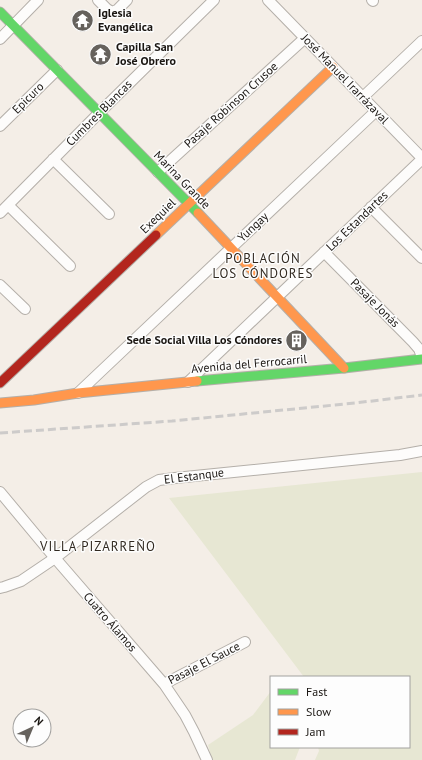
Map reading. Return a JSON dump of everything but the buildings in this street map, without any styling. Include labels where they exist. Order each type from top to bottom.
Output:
[{"type":"street","points":[[0,38],[38,0]]},
{"type":"street","points":[[98,0],[112,12],[117,10],[127,0]]},
{"type":"street","name":"Cumbres Blancas","points":[[0,213],[214,0]]},
{"type":"street","name":"José Manuel Irarrázaval","points":[[268,0],[422,158]]},
{"type":"street","name":"Marina Grande","points":[[0,12],[189,204],[344,368]]},
{"type":"street","name":"Pasaje Robinson Crusoe","points":[[158,172],[305,38]]},
{"type":"street","points":[[363,98],[422,41]]},
{"type":"street","name":"Exequiel","points":[[0,383],[333,67]]},
{"type":"street","name":"Epicuro","points":[[0,126],[57,70]]},
{"type":"street","name":"Yungay","points":[[78,393],[376,111]]},
{"type":"street","name":"Los Estandartes","points":[[188,382],[422,158]]},
{"type":"street","points":[[53,159],[109,214]]},
{"type":"street","points":[[8,204],[70,266]]},
{"type":"street","points":[[371,207],[422,258]]},
{"type":"street","name":"Pasaje Jonás","points":[[324,252],[414,342],[422,358]]},
{"type":"street","points":[[0,285],[25,310]]},
{"type":"street","name":"Avenida del Ferrocarril","points":[[0,403],[34,400],[78,393],[344,368],[422,358]]},
{"type":"street","name":"Avenida del Ferrocarril","points":[[29,392],[56,391],[78,393]]},
{"type":"street","name":"El Estanque","points":[[0,588],[21,581],[55,558],[146,487],[159,480],[400,455],[422,451]]},
{"type":"street","name":"Cuatro Álamos","points":[[0,492],[164,684],[188,721],[207,760]]},
{"type":"street","name":"Pasaje El Sauce","points":[[164,684],[245,642]]},
{"type":"green space","points":[[422,472],[422,760],[315,760],[319,751],[318,748],[410,748],[410,676],[303,676],[169,498]]},
{"type":"green space","points":[[270,692],[270,748],[300,748],[295,760],[212,760],[208,745],[253,715]]},
{"type":"railway","points":[[0,433],[172,421],[422,395]]},
{"type":"traffic: fast","points":[[0,12],[198,213]]},
{"type":"traffic: fast","points":[[197,381],[344,368],[422,359]]},
{"type":"traffic: slow","points":[[156,235],[333,67]]},
{"type":"traffic: slow","points":[[198,213],[344,368]]},
{"type":"traffic: slow","points":[[0,403],[34,400],[78,393],[197,381]]},
{"type":"traffic: jam","points":[[0,383],[156,235]]},
{"type":"place","name":"Iglesia Evangélica","points":[[82,20]]},
{"type":"place","name":"Capilla San José Obrero","points":[[101,54]]},
{"type":"place","name":"Sede Social Villa Los Cóndores","points":[[297,340]]},
{"type":"district","name":"POBLACIÓN LOS CÓNDORES","points":[[263,266]]},
{"type":"district","name":"VILLA PIZARREÑO","points":[[98,546]]}]
